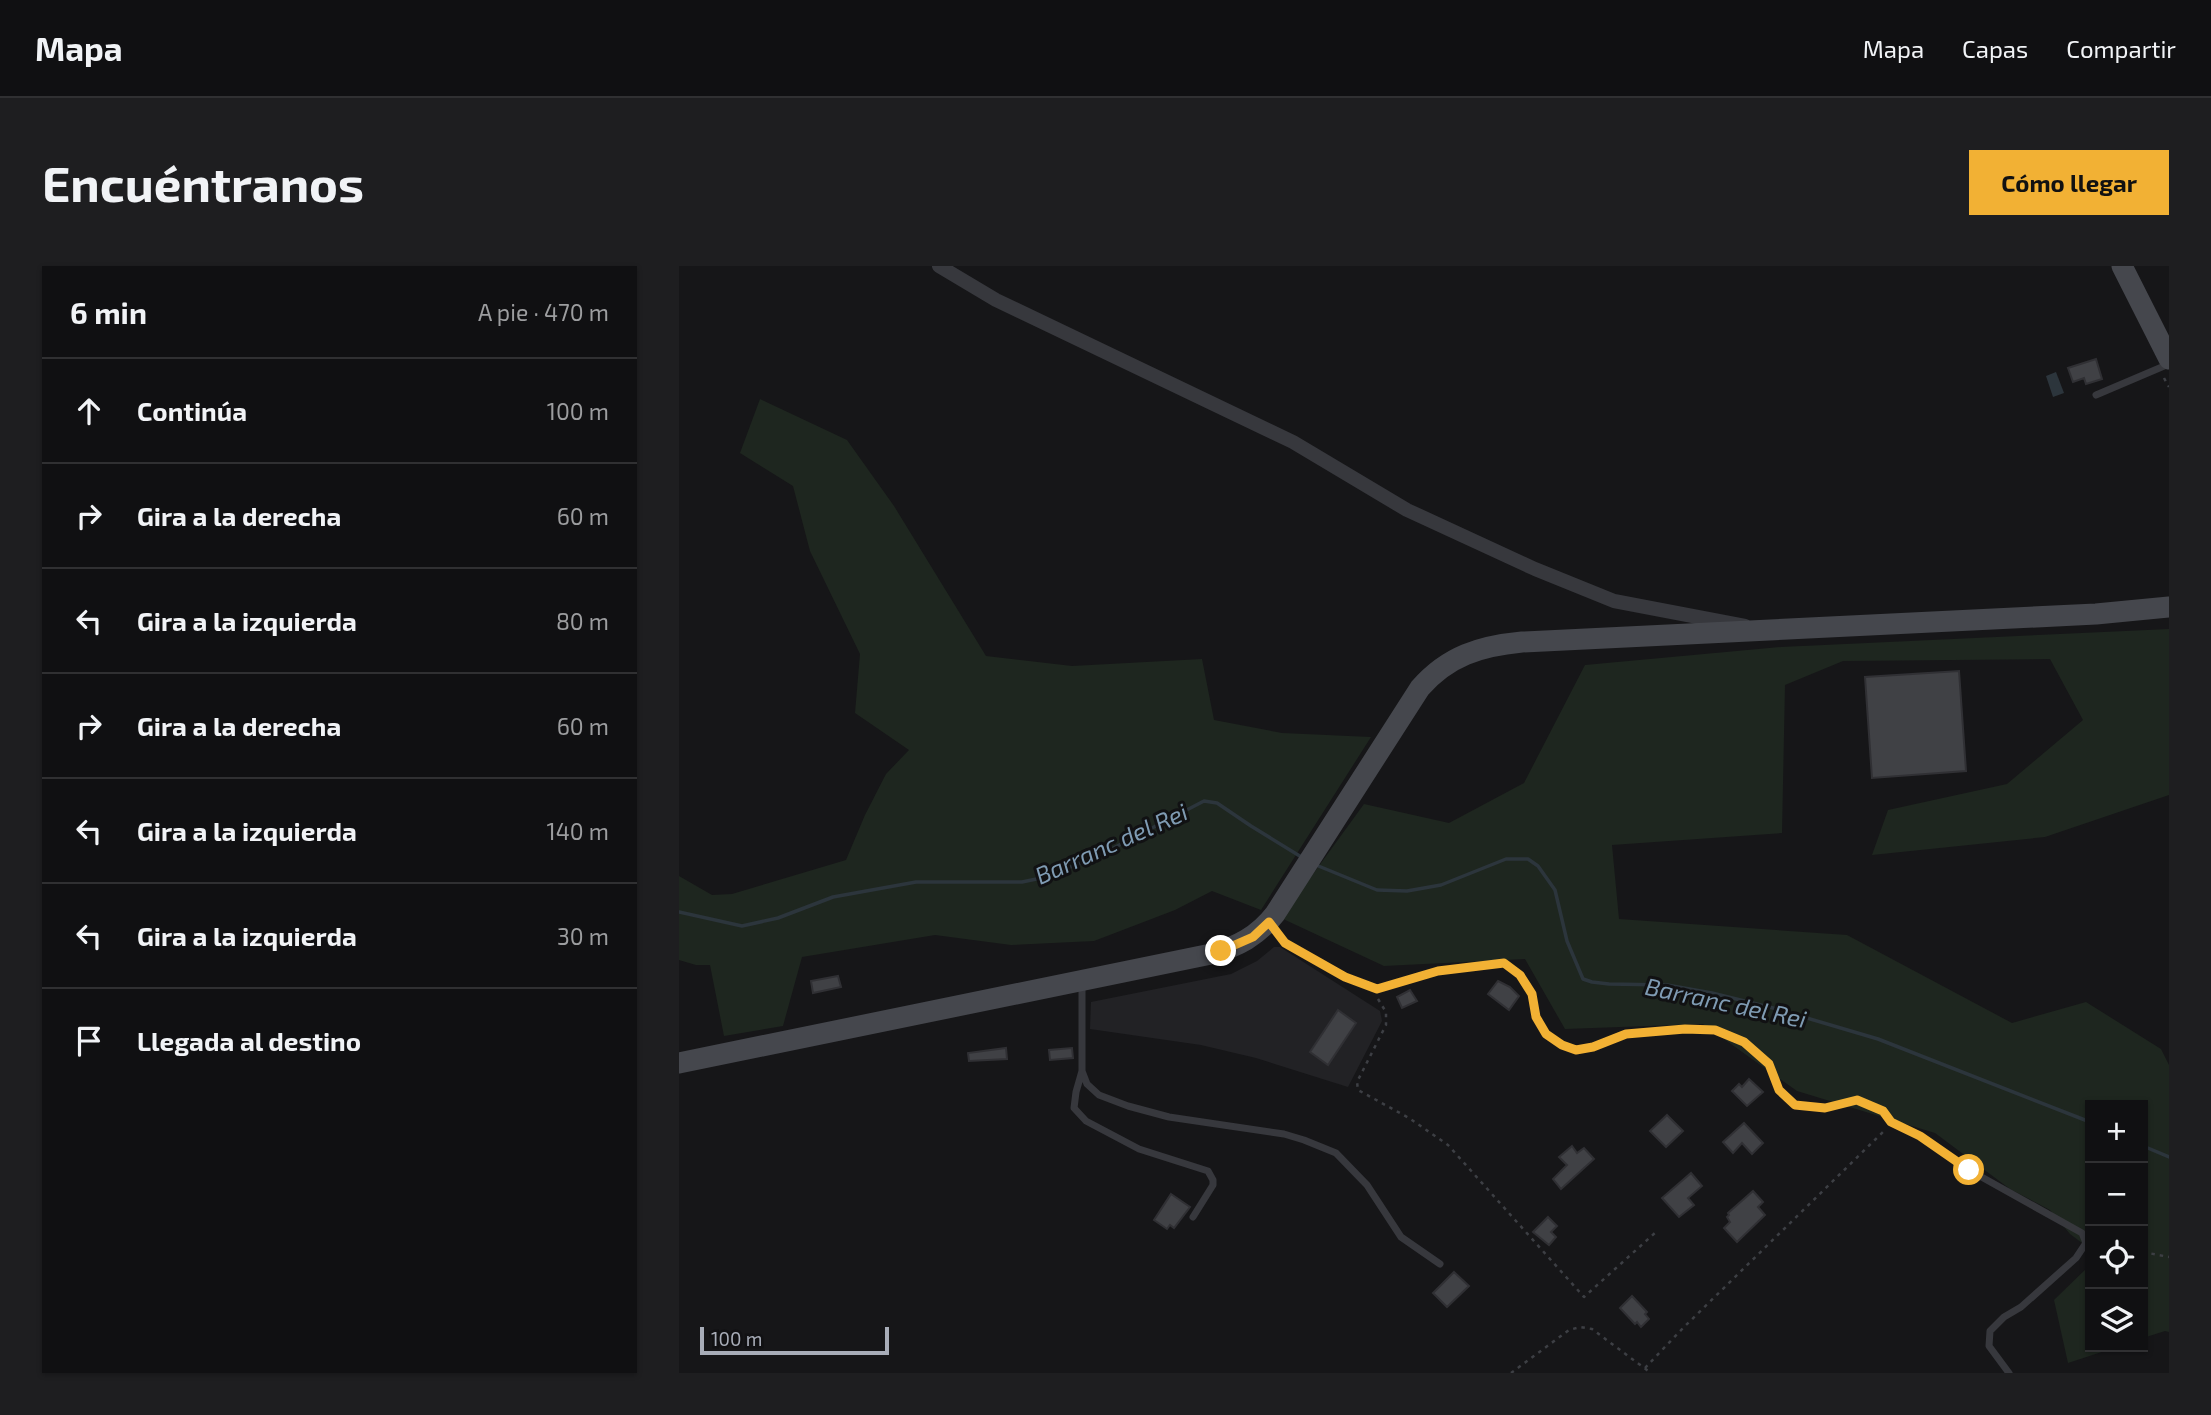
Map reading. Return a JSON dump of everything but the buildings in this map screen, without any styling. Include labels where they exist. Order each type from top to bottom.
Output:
[{"type":"main road","points":[[2122,266],[2169,361]]},
{"type":"main road","points":[[679,1063],[1221,951],[1253,937],[1272,918],[1420,688],[1438,669],[1467,652],[1522,642],[2095,614],[2169,607]]},
{"type":"main road","points":[[2095,614],[2169,616]]},
{"type":"street","points":[[939,266],[996,300],[1293,442],[1407,510],[1535,569],[1614,601],[1672,614],[1727,621],[1760,630]]},
{"type":"lane","points":[[2096,394],[2169,361]]},
{"type":"lane","points":[[1272,918],[1285,943],[1345,977],[1377,989],[1438,971],[1504,963],[1520,975],[1532,994],[1536,1017],[1546,1034],[1576,1050],[1593,1047],[1626,1034],[1685,1029],[1715,1030],[1744,1042],[1769,1064],[1779,1090],[1795,1105],[1825,1108],[1857,1100],[1883,1111],[1891,1122],[1920,1136],[1969,1170],[2082,1233],[2086,1243],[2076,1258],[2021,1307],[2004,1317],[1990,1332],[1989,1346],[2009,1373]]},
{"type":"lane","points":[[1082,981],[1082,1072],[1074,1108],[1086,1121],[1155,1156],[1207,1171],[1213,1185],[1193,1217]]},
{"type":"lane","points":[[1082,1072],[1087,1084],[1099,1095],[1128,1106],[1169,1117],[1284,1134],[1336,1153],[1367,1185],[1401,1237],[1440,1264]]},
{"type":"path","points":[[1377,989],[1378,1002],[1386,1012],[1386,1025],[1357,1082],[1358,1090],[1409,1118],[1448,1145],[1584,1297],[1656,1232]]},
{"type":"path","points":[[1645,1368],[1873,1143],[1891,1122]]},
{"type":"path","points":[[2148,1253],[2169,1257]]},
{"type":"path","points":[[1511,1373],[1569,1331],[1580,1327],[1592,1329],[1651,1373]]},
{"type":"shaded area","points":[[2056,372],[2064,393],[2053,397],[2046,376]]},
{"type":"shaded area","points":[[760,399],[847,440],[894,506],[986,656],[1072,666],[1202,659],[1214,720],[1282,733],[1371,737],[1261,910],[1212,891],[1175,910],[1094,941],[1011,945],[935,935],[802,957],[783,1026],[724,1036],[710,965],[696,965],[679,960],[679,876],[712,895],[732,894],[846,860],[886,774],[909,750],[855,713],[860,654],[810,551],[793,486],[740,453]]},
{"type":"shaded area","points":[[2169,629],[2169,795],[2045,837],[1872,855],[1888,810],[2007,784],[2083,720],[2050,659],[1843,661],[1785,685],[1782,833],[1612,845],[1619,919],[1847,935],[2012,1023],[2086,1002],[2161,1049],[2169,1065],[2169,1332],[2148,1336],[2148,1100],[2085,1100],[2085,1245],[2070,1234],[2050,1210],[2010,1189],[1935,1133],[1797,1091],[1703,1024],[1565,1029],[1525,959],[1384,966],[1281,918],[1364,804],[1449,823],[1524,783],[1585,665],[1781,647]]},
{"type":"shaded area","points":[[1274,947],[1280,947],[1380,1011],[1382,1021],[1348,1087],[1256,1058],[1201,1045],[1090,1029],[1091,1002],[1231,974],[1257,961]]},
{"type":"shaded area","points":[[2085,1270],[2085,1352],[2102,1352],[2068,1363],[2054,1300]]},
{"type":"waterway","name":"Barranc del Rei","points":[[679,912],[742,926],[778,918],[833,897],[916,882],[1022,882],[1046,877],[1100,855],[1204,801],[1217,803],[1303,858]]},
{"type":"waterway","name":"Barranc del Rei","points":[[1316,865],[1377,890],[1407,891],[1441,885],[1506,859],[1528,859],[1538,866],[1555,890],[1567,941],[1583,979],[1609,984],[1667,985],[1773,1008],[1878,1039],[2085,1120]]},
{"type":"waterway","name":"Barranc del Rei","points":[[2148,1148],[2169,1157]]},
{"type":"route","points":[[1221,951],[1253,937],[1269,922],[1285,943],[1345,977],[1377,989],[1438,971],[1504,963],[1520,975],[1532,994],[1536,1017],[1546,1034],[1562,1045],[1576,1050],[1593,1047],[1626,1034],[1685,1029],[1715,1030],[1744,1042],[1769,1064],[1779,1090],[1795,1105],[1825,1108],[1857,1100],[1883,1111],[1891,1122],[1920,1136],[1969,1170]]}]
